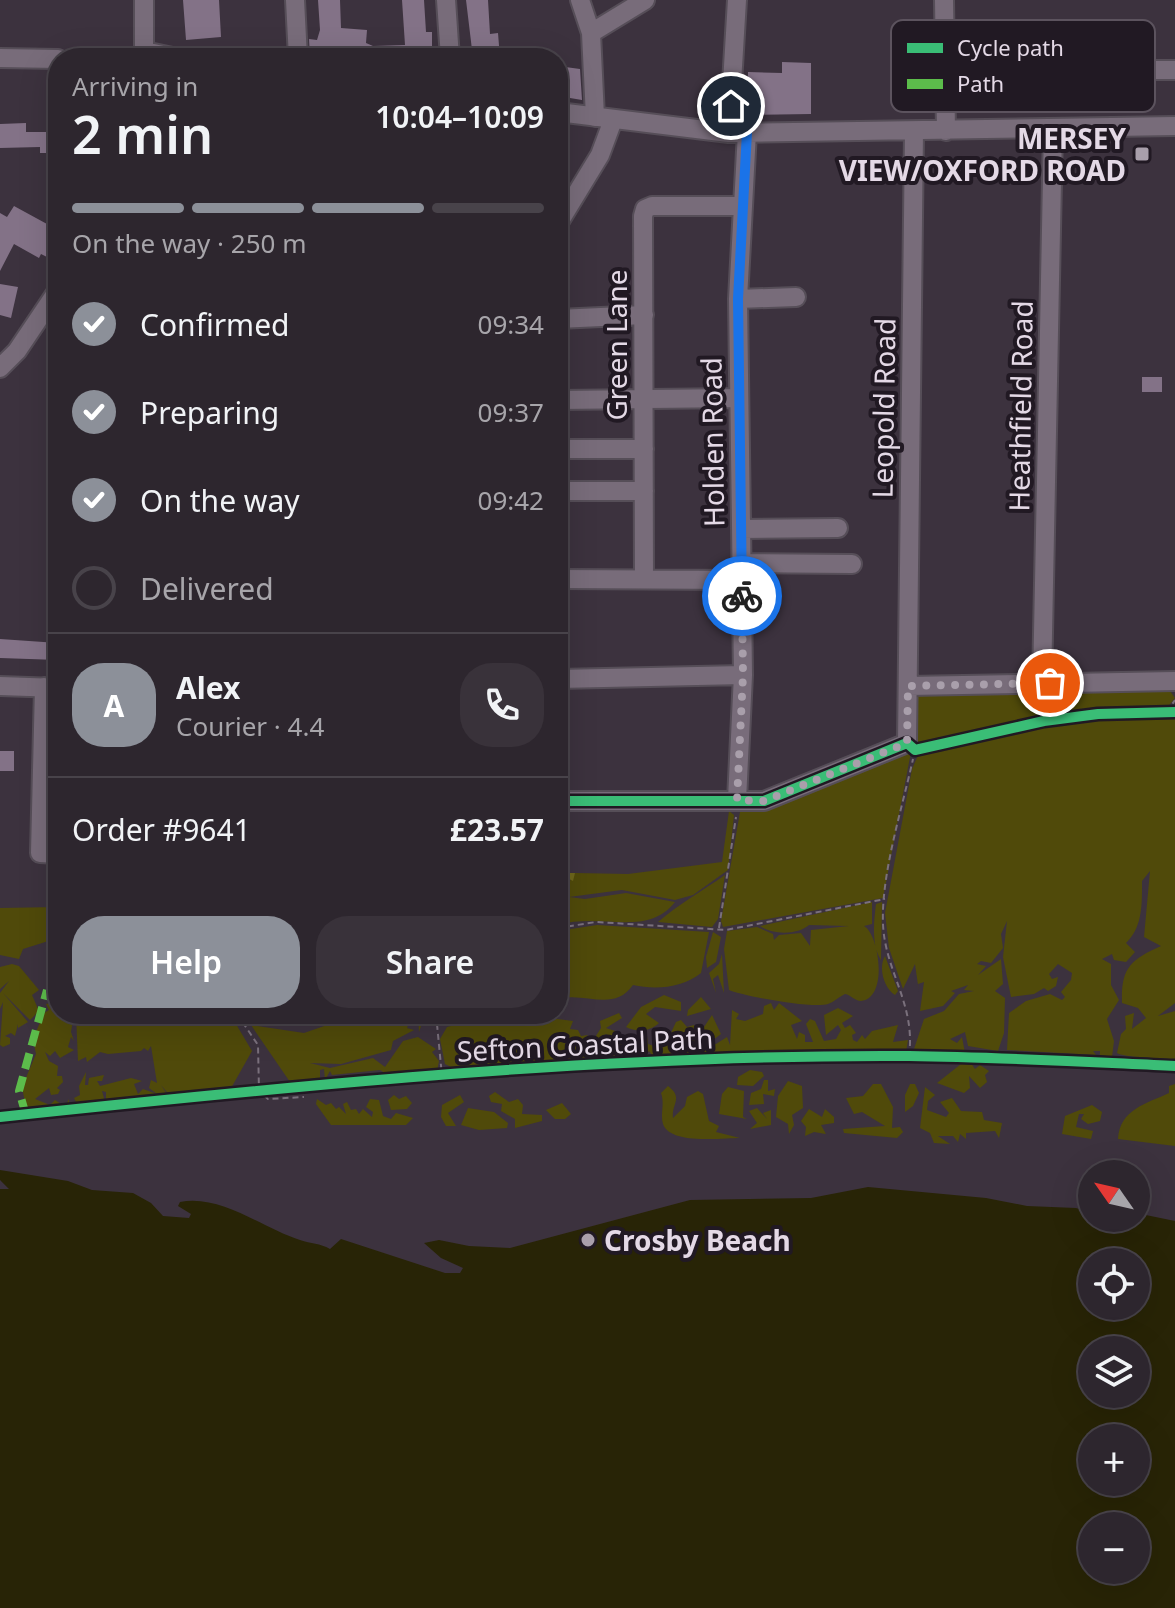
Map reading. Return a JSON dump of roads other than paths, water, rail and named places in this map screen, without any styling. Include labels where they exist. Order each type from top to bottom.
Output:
[{"type":"street","points":[[139,48],[144,0]]},
{"type":"street","points":[[295,0],[297,48]]},
{"type":"street","points":[[446,0],[449,48]]},
{"type":"street","points":[[568,204],[600,155],[604,118],[591,33],[580,0]]},
{"type":"street","points":[[591,33],[645,0]]},
{"type":"street","name":"Holden Road","points":[[737,0],[738,132],[743,206],[738,299],[743,675],[737,800]]},
{"type":"street","points":[[944,0],[944,20]]},
{"type":"street","points":[[0,58],[48,59]]},
{"type":"street","points":[[946,112],[946,131]]},
{"type":"street","points":[[568,113],[738,132],[1175,126]]},
{"type":"street","name":"Heathfield Road","points":[[1042,684],[1053,129]]},
{"type":"street","name":"Leopold Road","points":[[737,800],[764,801],[907,743],[914,131]]},
{"type":"street","name":"Green Lane","points":[[644,579],[645,209],[743,206]]},
{"type":"street","points":[[738,299],[796,297]]},
{"type":"street","points":[[0,368],[17,351],[48,305]]},
{"type":"street","points":[[568,319],[644,315]]},
{"type":"street","points":[[568,400],[739,398]]},
{"type":"street","points":[[568,449],[644,449]]},
{"type":"street","points":[[568,491],[644,491]]},
{"type":"street","points":[[741,529],[838,528]]},
{"type":"street","points":[[568,579],[644,579],[852,564]]},
{"type":"street","points":[[568,679],[743,675]]},
{"type":"street","points":[[908,686],[1175,681]]},
{"type":"street","points":[[0,686],[48,687]]},
{"type":"street","points":[[48,732],[40,853],[48,853]]},
{"type":"street","points":[[568,801],[737,800]]},
{"type":"place","name":"MERSEY VIEW/OXFORD ROAD","points":[[1142,154]]},
{"type":"place","name":"Crosby Beach","points":[[588,1240]]}]
